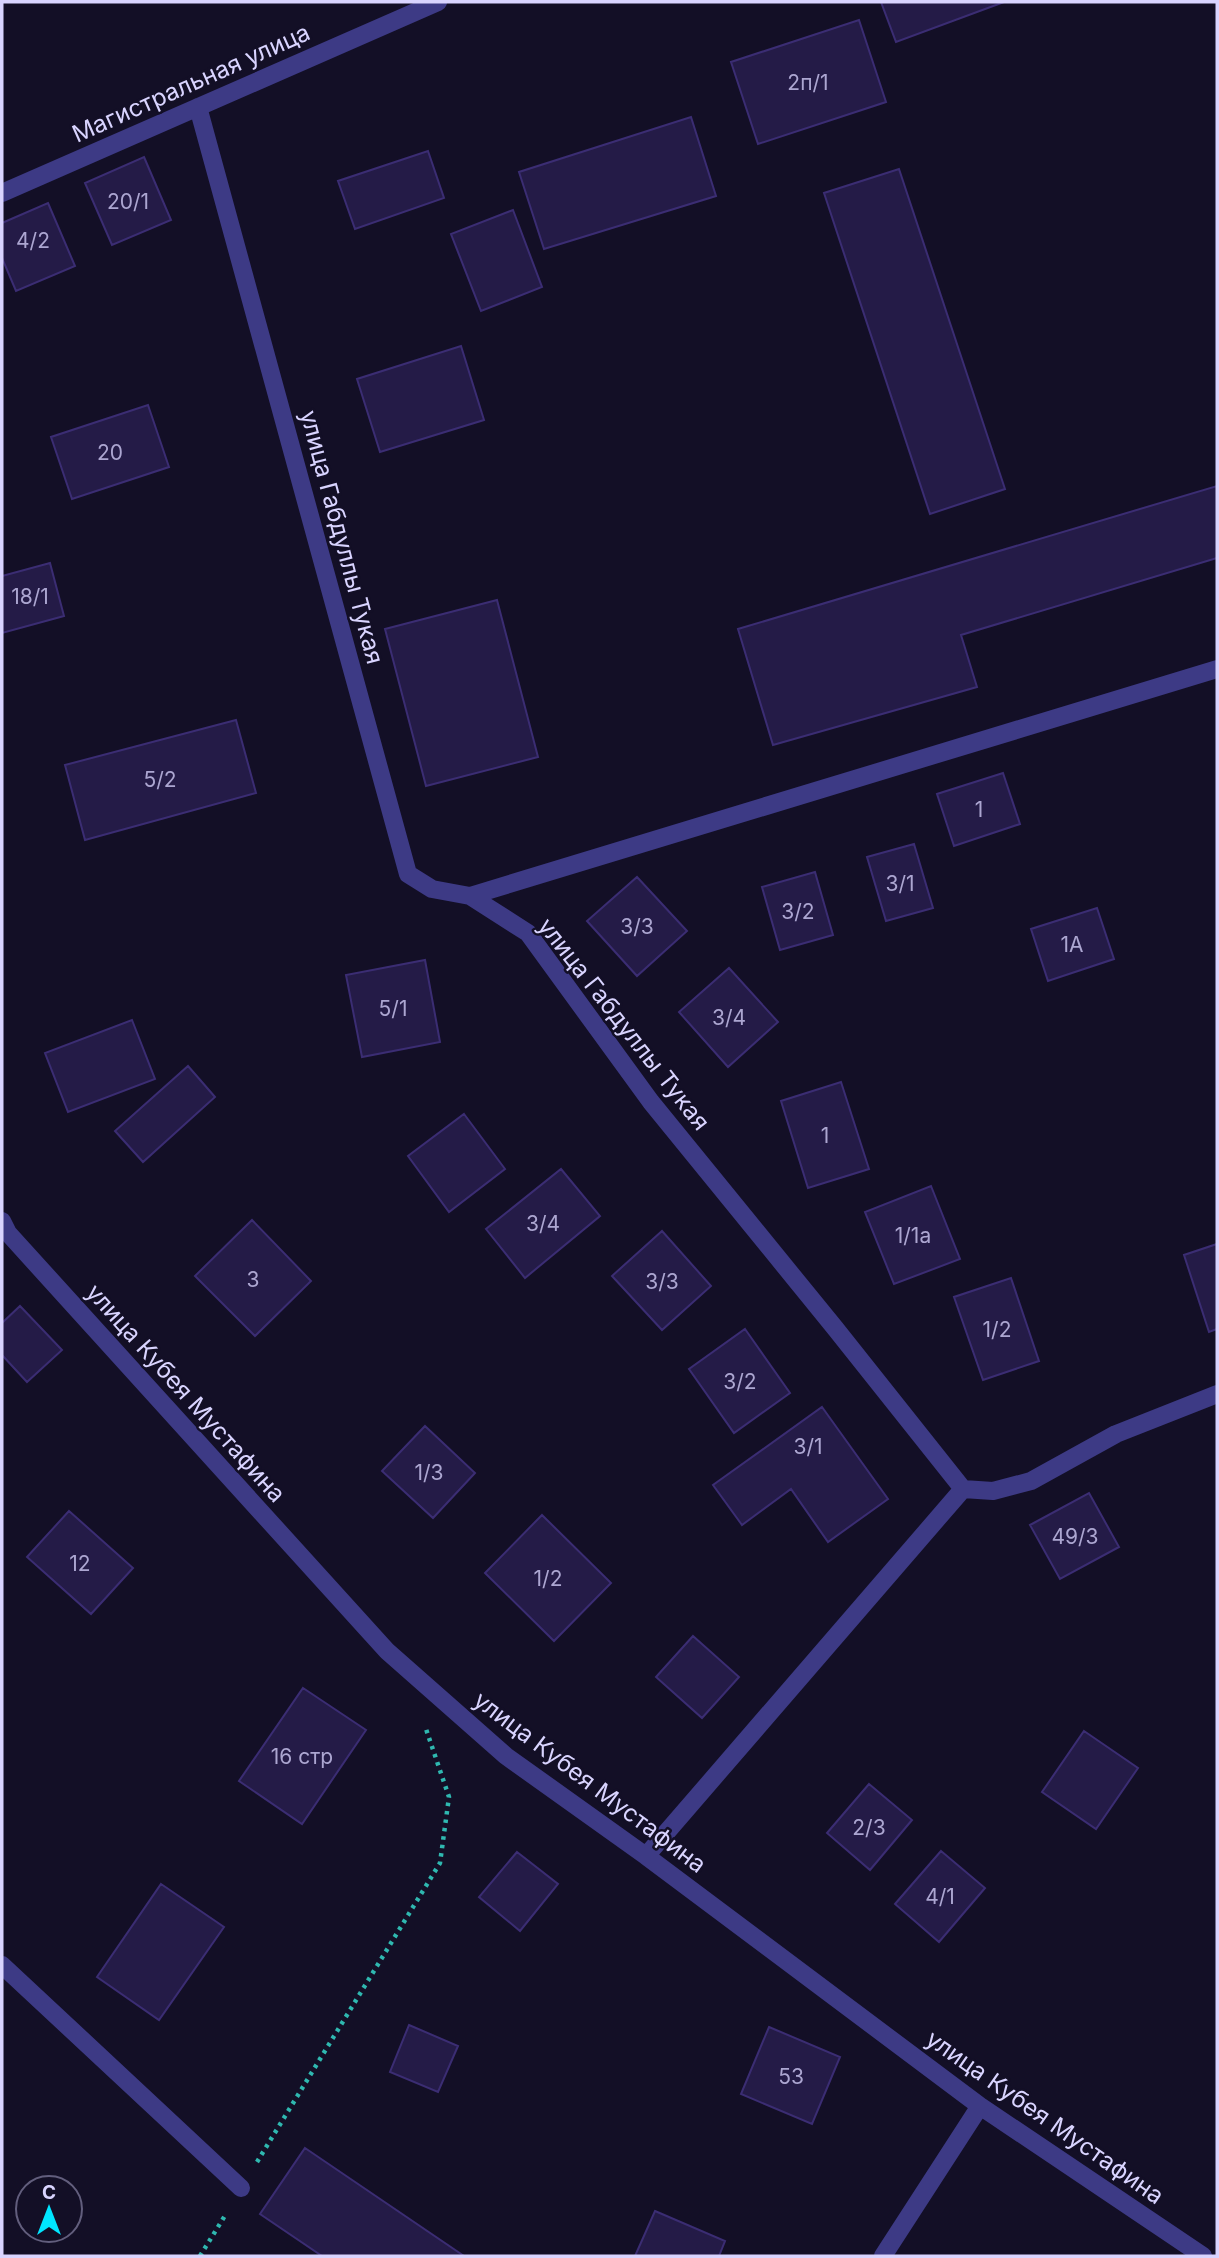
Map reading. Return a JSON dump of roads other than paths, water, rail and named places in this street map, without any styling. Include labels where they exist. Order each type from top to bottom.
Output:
[{"type":"street","name":"Магистральная улица","points":[[2,193],[438,2]]},
{"type":"street","name":"улица Габдуллы Тукая","points":[[198,107],[408,874],[432,890],[470,896],[528,933],[651,1102],[963,1489]]},
{"type":"street","points":[[470,896],[1217,669]]},
{"type":"street","name":"улица Кубея Мустафина","points":[[2,1221],[8,1233],[387,1651],[506,1756],[646,1856],[981,2106],[1203,2256]]},
{"type":"street","points":[[646,1856],[963,1489],[993,1491],[1031,1480],[1116,1434],[1217,1394]]},
{"type":"street","points":[[2,1965],[241,2188]]},
{"type":"street","points":[[883,2256],[981,2106]]}]
